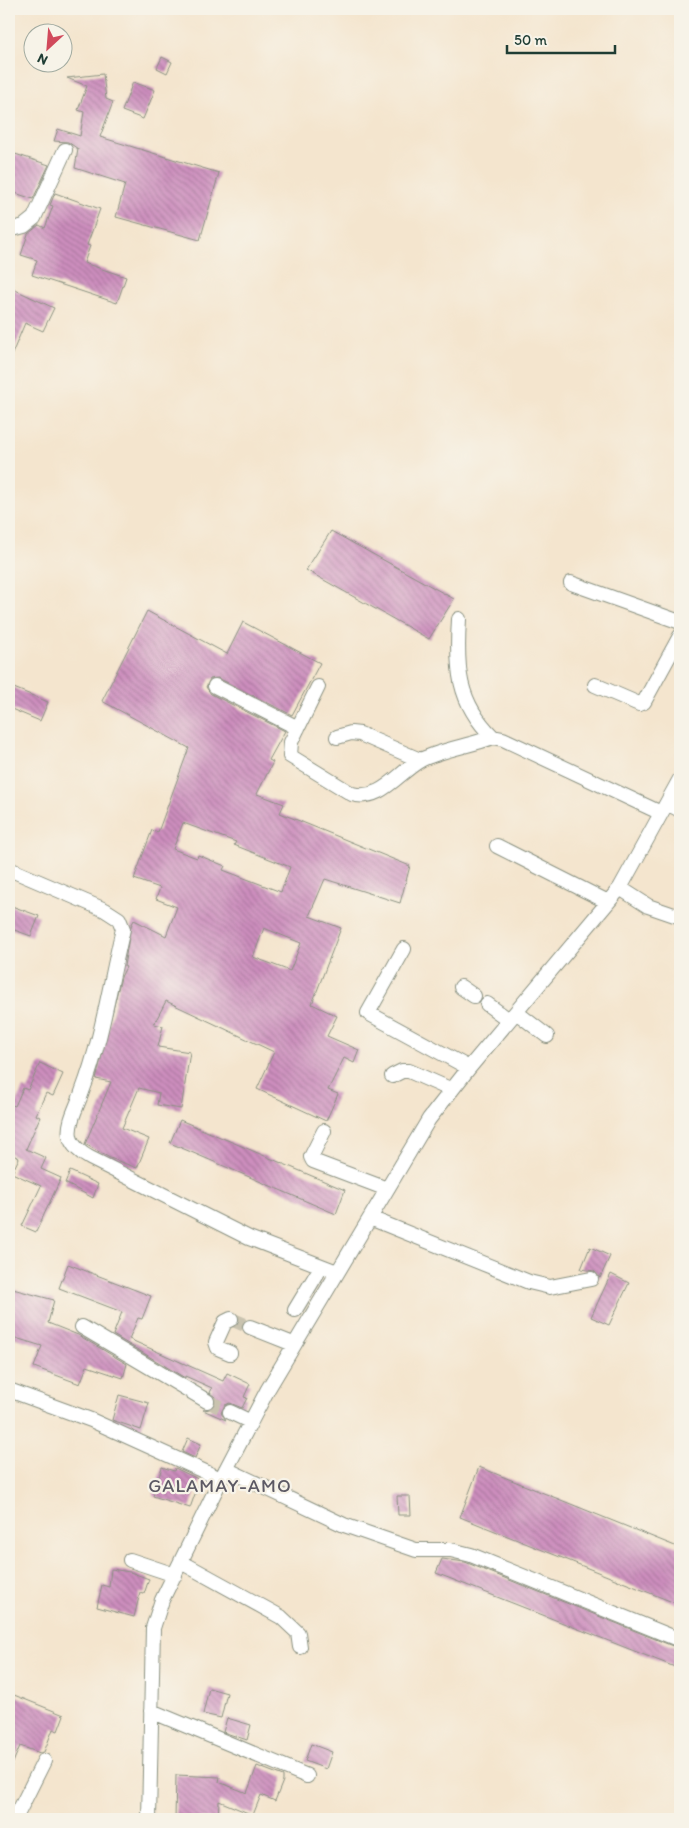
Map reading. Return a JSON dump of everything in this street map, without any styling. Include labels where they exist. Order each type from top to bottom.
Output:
[{"type":"street","points":[[9,230],[24,226],[34,218],[65,150]]},
{"type":"street","points":[[571,583],[680,622]]},
{"type":"street","points":[[459,619],[457,651],[463,692],[477,721],[493,737]]},
{"type":"street","points":[[595,685],[638,704],[644,702],[680,636]]},
{"type":"street","points":[[215,686],[298,728]]},
{"type":"street","points":[[318,688],[291,742],[290,756],[352,794],[363,797],[387,786],[420,760],[493,737],[503,739],[664,808],[680,810]]},
{"type":"street","points":[[337,737],[351,733],[360,734],[420,760]]},
{"type":"street","points":[[149,1819],[153,1628],[162,1600],[224,1474],[293,1344],[430,1119],[469,1068],[620,888],[680,779]]},
{"type":"street","points":[[497,846],[608,902]]},
{"type":"street","points":[[9,869],[105,910],[119,919],[123,929],[89,1074],[71,1122],[69,1135],[71,1141],[83,1154],[249,1238],[337,1272]]},
{"type":"street","points":[[620,888],[648,906],[680,917]]},
{"type":"street","points":[[404,949],[368,1013],[469,1068]]},
{"type":"street","points":[[461,987],[474,996]]},
{"type":"street","points":[[487,1004],[547,1036]]},
{"type":"street","points":[[392,1076],[402,1071],[409,1071],[452,1090]]},
{"type":"street","points":[[324,1131],[311,1157],[313,1161],[387,1189]]},
{"type":"street","points":[[370,1218],[529,1282],[550,1287],[591,1279]]},
{"type":"street","points":[[295,1310],[321,1267]]},
{"type":"street","points":[[230,1353],[218,1348],[216,1342],[225,1322],[231,1319]]},
{"type":"street","points":[[250,1326],[293,1344]]},
{"type":"street","points":[[82,1327],[207,1401]]},
{"type":"street","points":[[9,1390],[91,1420],[344,1525],[416,1550],[451,1550],[471,1555],[680,1640]]},
{"type":"street","points":[[230,1412],[251,1422]]},
{"type":"street","points":[[130,1560],[175,1575]]},
{"type":"street","points":[[181,1562],[281,1617],[298,1633],[300,1647]]},
{"type":"street","points":[[151,1711],[307,1776]]},
{"type":"street","points":[[15,1809],[44,1761]]},
{"type":"building","points":[[162,57],[172,62],[167,73],[157,68]]},
{"type":"building","points":[[103,74],[106,99],[113,102],[100,137],[219,173],[200,240],[116,217],[125,184],[75,168],[78,149],[68,142],[54,141],[58,129],[80,136],[84,112],[78,110],[87,86],[67,78]]},
{"type":"building","points":[[133,82],[155,90],[143,119],[122,111]]},
{"type":"building","points":[[9,152],[49,165],[33,199],[9,191]]},
{"type":"building","points":[[55,193],[100,209],[87,245],[90,246],[84,263],[126,277],[117,303],[32,275],[37,260],[21,255],[28,234],[39,225],[45,228],[53,206],[50,205]]},
{"type":"building","points":[[9,287],[54,308],[43,331],[25,323],[9,361]]},
{"type":"building","points":[[331,531],[454,599],[429,639],[306,570]]},
{"type":"building","points":[[147,611],[227,654],[243,622],[320,663],[292,715],[218,678],[210,679],[206,687],[211,694],[285,731],[269,760],[273,762],[257,794],[284,804],[280,813],[410,866],[400,903],[325,879],[309,916],[341,928],[312,1004],[337,1016],[327,1036],[359,1050],[354,1063],[344,1058],[328,1090],[338,1094],[326,1121],[257,1089],[274,1052],[166,1001],[154,1024],[163,1026],[158,1047],[190,1052],[181,1109],[157,1105],[159,1093],[139,1088],[122,1128],[149,1139],[137,1168],[110,1158],[85,1144],[111,1082],[96,1079],[121,977],[126,967],[124,966],[131,926],[134,920],[166,936],[177,907],[156,899],[160,888],[134,879],[152,830],[158,832],[189,748],[102,701]],"holes":[[[183,823],[236,842],[234,845],[290,867],[281,892],[223,870],[225,866],[198,855],[197,858],[173,849]],[[264,928],[301,943],[290,971],[253,957]]]},
{"type":"building","points":[[9,686],[48,702],[40,721],[9,708]]},
{"type":"building","points":[[9,905],[39,916],[31,936],[9,928]]},
{"type":"building","points":[[40,1063],[63,1074],[53,1096],[46,1093],[36,1115],[40,1117],[26,1149],[46,1158],[41,1169],[61,1178],[36,1232],[22,1226],[41,1186],[12,1173],[19,1158],[9,1153],[9,1104],[15,1106],[23,1088],[28,1090]]},
{"type":"building","points":[[180,1120],[345,1190],[336,1214],[170,1143]]},
{"type":"building","points":[[70,1171],[98,1184],[93,1198],[65,1183]]},
{"type":"building","points":[[590,1247],[610,1256],[600,1278],[594,1271],[581,1269]]},
{"type":"building","points":[[68,1264],[151,1296],[142,1319],[138,1318],[129,1339],[223,1381],[227,1373],[250,1384],[244,1397],[247,1398],[242,1408],[230,1403],[225,1405],[221,1413],[226,1420],[203,1410],[211,1409],[215,1405],[215,1397],[210,1393],[212,1388],[185,1376],[185,1378],[113,1335],[122,1312],[59,1288]]},
{"type":"building","points":[[611,1274],[629,1283],[609,1325],[591,1317]]},
{"type":"building","points":[[9,1288],[54,1300],[48,1323],[78,1335],[127,1364],[123,1378],[87,1366],[80,1384],[34,1367],[42,1346],[9,1336]]},
{"type":"building","points":[[119,1395],[149,1403],[141,1430],[112,1420]]},
{"type":"building","points":[[188,1438],[201,1444],[195,1458],[182,1452]]},
{"type":"building","points":[[162,1467],[174,1471],[175,1468],[200,1480],[190,1508],[153,1496]]},
{"type":"building","points":[[479,1467],[680,1548],[680,1605],[460,1517]]},
{"type":"building","points":[[397,1496],[410,1496],[411,1515],[398,1515]]},
{"type":"building","points":[[442,1559],[465,1562],[680,1649],[680,1669],[436,1573]]},
{"type":"building","points":[[111,1569],[130,1572],[149,1579],[144,1594],[140,1593],[134,1617],[97,1607],[102,1585],[109,1587]]},
{"type":"building","points":[[209,1688],[227,1693],[221,1718],[203,1714]]},
{"type":"building","points":[[9,1693],[64,1715],[58,1731],[53,1729],[44,1752],[40,1753],[20,1746],[9,1772]]},
{"type":"building","points":[[227,1718],[251,1725],[247,1740],[223,1732]]},
{"type":"building","points":[[311,1744],[332,1752],[326,1769],[305,1761]]},
{"type":"building","points":[[257,1766],[283,1776],[283,1781],[275,1801],[261,1795],[253,1815],[219,1801],[218,1819],[175,1819],[176,1775],[220,1777],[219,1782],[247,1793]]},
{"type":"tunnel","points":[[231,1319],[250,1327]]},
{"type":"tunnel","points":[[207,1401],[230,1412]]},
{"type":"district","name":"GALAMAY-AMO","points":[[220,1485]]}]
